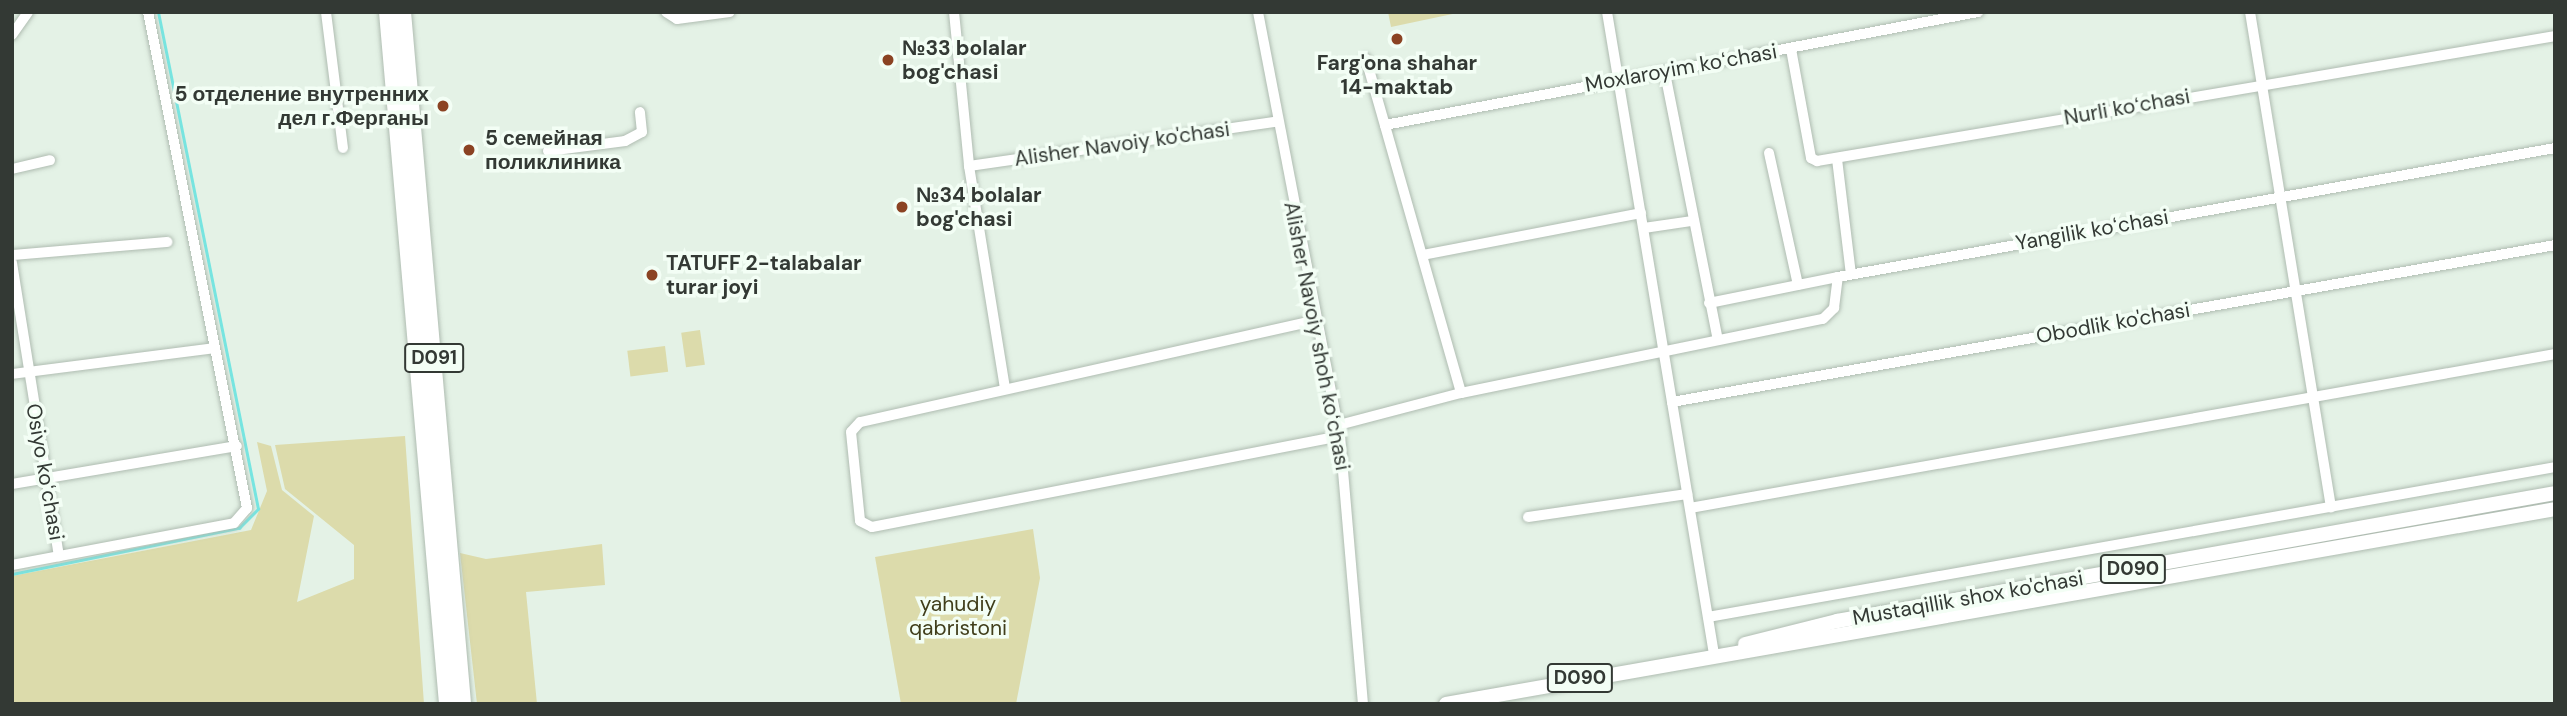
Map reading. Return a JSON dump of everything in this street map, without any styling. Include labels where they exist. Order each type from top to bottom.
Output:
[{"type":"highway","name":"D091","points":[[388,12],[448,704]]},
{"type":"highway","name":"D091","points":[[402,12],[462,704]]},
{"type":"main road","name":"Mustaqillik shox ko'chasi","points":[[1447,704],[1714,653],[1837,621],[2555,493]]},
{"type":"main road","name":"Mustaqillik shox ko'chasi","points":[[1714,653],[1840,638],[2555,509]]},
{"type":"main road","points":[[2390,523],[2393,539]]},
{"type":"street","points":[[12,35],[28,12]]},
{"type":"street","points":[[12,565],[239,519],[248,495],[214,348],[148,12]]},
{"type":"street","points":[[326,12],[342,148]]},
{"type":"street","points":[[666,12],[677,19],[730,12]]},
{"type":"street","points":[[954,12],[969,166],[1005,389]]},
{"type":"street","name":"Alisher Navoiy shoh koʻchasi","points":[[1258,12],[1313,321],[1338,431],[1363,704]]},
{"type":"street","points":[[1608,12],[1714,653]]},
{"type":"street","name":"Moxlaroyim koʻchasi","points":[[1385,125],[1618,78],[1665,73],[1978,12]]},
{"type":"street","points":[[2250,12],[2293,290],[2331,507]]},
{"type":"street","name":"Nurli koʻchasi","points":[[1791,49],[1811,158],[1837,159],[2262,82],[2555,36]]},
{"type":"street","points":[[1366,60],[1461,393]]},
{"type":"street","points":[[1665,73],[1692,221],[1718,340]]},
{"type":"street","points":[[548,151],[625,141],[642,132],[640,112]]},
{"type":"street","name":"Alisher Navoiy ko'chasi","points":[[969,166],[1276,122]]},
{"type":"street","name":"Yangilik koʻchasi","points":[[1709,303],[1838,276],[2555,148]]},
{"type":"street","points":[[1769,153],[1798,285]]},
{"type":"street","points":[[1837,159],[1851,274]]},
{"type":"street","points":[[12,169],[50,160]]},
{"type":"street","points":[[1423,255],[1641,213]]},
{"type":"street","points":[[1644,228],[1692,221]]},
{"type":"street","points":[[12,255],[167,242]]},
{"type":"street","name":"Obodlik ko'chasi","points":[[1672,402],[2555,245]]},
{"type":"street","name":"Osiyo koʻchasi","points":[[12,263],[15,309],[29,374],[59,556]]},
{"type":"street","points":[[1313,321],[1005,389],[854,426],[864,526],[1338,431],[1461,393],[1664,356],[1718,340],[1830,316],[1838,276]]},
{"type":"street","points":[[12,374],[29,374],[214,348]]},
{"type":"street","points":[[1690,508],[2555,354]]},
{"type":"street","points":[[12,484],[237,446]]},
{"type":"street","points":[[1708,617],[2555,467]]},
{"type":"street","points":[[1528,517],[1687,494]]},
{"type":"green space","points":[[1388,12],[1462,12],[1391,27]]},
{"type":"green space","points":[[700,330],[705,365],[686,367],[681,333]]},
{"type":"green space","points":[[665,346],[668,372],[630,376],[627,351]]},
{"type":"green space","points":[[405,436],[424,704],[12,704],[12,576],[251,530],[267,491],[257,442],[271,446],[282,490],[314,516],[297,602],[354,579],[354,545],[285,489],[275,445]]},
{"type":"green space","name":"yahudiy qabristoni","points":[[1033,529],[1040,578],[1016,704],[901,704],[875,557]]},
{"type":"green space","points":[[602,544],[605,585],[526,592],[537,704],[477,704],[460,553],[486,559]]},
{"type":"waterway","points":[[12,574],[239,528],[258,509],[158,12]]},
{"type":"place","name":"Farg'ona shahar 14-maktab","points":[[1397,39]]},
{"type":"place","name":"№33 bolalar bog'chasi","points":[[888,60]]},
{"type":"place","name":"5 отделение внутренних дел г.Ферганы","points":[[443,106]]},
{"type":"place","name":"5 семейная поликлиника","points":[[469,150]]},
{"type":"place","name":"№34 bolalar bog'chasi","points":[[902,207]]},
{"type":"place","name":"TATUFF 2-talabalar turar joyi","points":[[652,275]]}]
